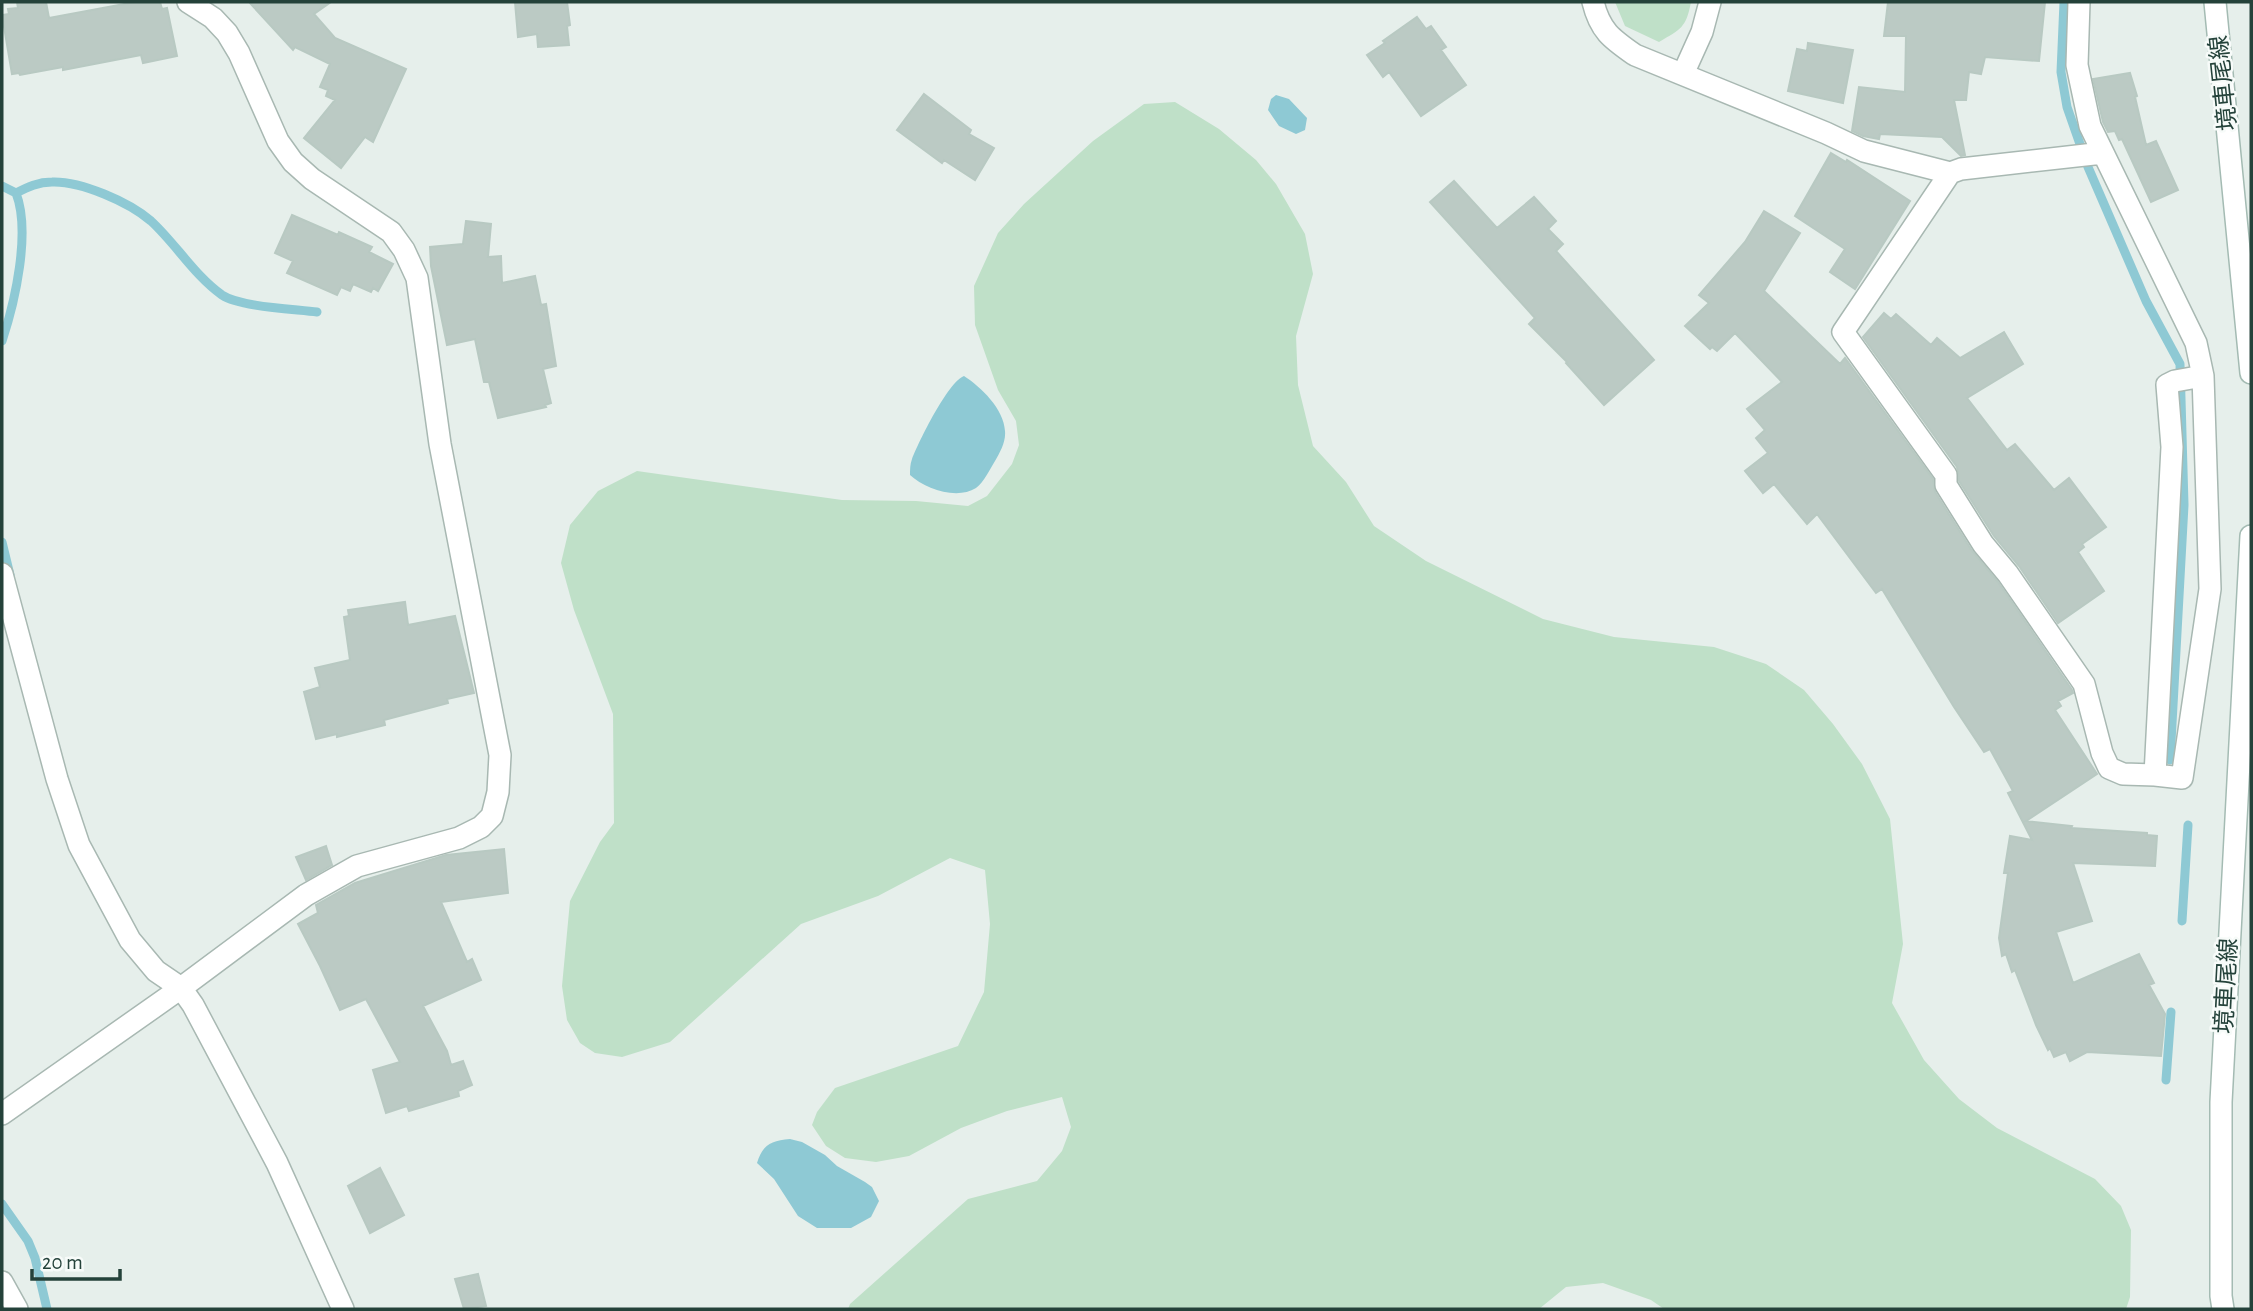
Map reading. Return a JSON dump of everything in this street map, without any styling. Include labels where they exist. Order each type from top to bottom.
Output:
[{"type":"street","points":[[2,1114],[181,988],[306,895],[357,866],[459,838],[481,828],[492,816],[500,774],[500,755],[440,444],[417,278],[404,250],[391,232],[312,179],[293,162],[278,141],[239,53],[227,33],[213,18],[188,2]]},
{"type":"street","points":[[1593,2],[1596,15],[1608,37],[1635,55],[1864,151],[1950,173],[1961,169],[2091,154]]},
{"type":"street","points":[[1683,74],[1702,32],[1710,2]]},
{"type":"street","points":[[1950,173],[1843,332],[1946,475],[1946,485],[1983,544],[2008,574],[2084,684],[2102,753],[2109,768],[2123,774],[2182,778],[2210,589],[2189,378],[2196,343],[2091,154],[2090,126],[2077,65],[2080,2]]},
{"type":"street","name":"境車尾線","points":[[2215,2],[2251,373]]},
{"type":"street","points":[[2155,775],[2172,447],[2167,386],[2189,378]]},
{"type":"street","name":"境車尾線","points":[[2223,1309],[2221,1102],[2251,536]]},
{"type":"street","points":[[2,574],[57,779],[79,845],[130,940],[156,971],[181,988],[193,1005],[277,1163],[343,1309]]},
{"type":"street","points":[[2,1282],[16,1309]]},
{"type":"green space","points":[[1615,2],[1691,2],[1681,27],[1659,42],[1625,26]]},
{"type":"green space","points":[[1175,102],[1219,129],[1256,160],[1276,184],[1305,234],[1313,274],[1296,336],[1298,385],[1313,446],[1346,482],[1374,526],[1426,561],[1543,619],[1614,637],[1714,647],[1766,664],[1804,690],[1833,724],[1862,764],[1890,819],[1903,944],[1892,1003],[1924,1060],[1959,1099],[1997,1128],[2095,1179],[2121,1206],[2131,1230],[2130,1297],[2126,1309],[1664,1309],[1651,1300],[1603,1283],[1566,1287],[1539,1309],[848,1309],[850,1304],[968,1199],[1037,1181],[1062,1151],[1071,1127],[1062,1097],[1007,1111],[961,1128],[909,1156],[876,1162],[845,1158],[826,1146],[812,1125],[817,1112],[835,1088],[958,1046],[984,992],[990,924],[985,870],[950,858],[878,896],[801,924],[670,1042],[622,1057],[595,1053],[580,1043],[567,1020],[562,986],[570,901],[600,842],[614,823],[613,714],[574,610],[561,563],[570,525],[598,491],[637,471],[842,500],[916,501],[968,506],[987,496],[1012,464],[1019,445],[1016,421],[998,390],[975,325],[974,286],[998,233],[1024,204],[1093,141],[1144,104]]},
{"type":"water","points":[[1276,95],[1289,99],[1307,118],[1305,130],[1296,134],[1279,126],[1268,110],[1271,99]]},
{"type":"water","points":[[964,376],[984,392],[996,407],[1004,423],[1005,435],[999,454],[979,485],[968,491],[951,493],[916,480],[910,475],[910,467],[935,413],[950,389]]},
{"type":"water","points":[[790,1139],[802,1142],[825,1155],[837,1166],[872,1187],[879,1201],[871,1217],[851,1228],[817,1228],[798,1216],[774,1179],[757,1163],[769,1145]]},
{"type":"building","points":[[17,2],[46,2],[49,18],[135,2],[160,2],[162,9],[167,8],[177,56],[143,63],[141,55],[63,70],[63,67],[12,74],[2,15],[9,14],[8,9],[18,8]]},
{"type":"building","points":[[249,2],[331,2],[314,14],[335,38],[406,69],[373,142],[365,137],[341,168],[304,138],[335,100],[326,96],[328,90],[320,87],[330,64],[295,47],[293,50]]},
{"type":"building","points":[[515,2],[567,2],[569,45],[538,47],[537,34],[518,37]]},
{"type":"building","points":[[1888,2],[2045,2],[2039,61],[1985,57],[1981,74],[1969,72],[1966,100],[1954,100],[1965,155],[1961,156],[1942,137],[1880,134],[1879,139],[1852,131],[1859,87],[1905,92],[1906,36],[1884,36]]},
{"type":"building","points":[[1417,17],[1426,29],[1431,26],[1446,47],[1441,50],[1466,85],[1421,116],[1389,72],[1383,77],[1367,55]]},
{"type":"building","points":[[1808,43],[1853,50],[1843,103],[1788,91],[1797,49],[1807,51]]},
{"type":"building","points":[[2130,73],[2146,145],[2156,141],[2178,190],[2151,202],[2122,139],[2119,140],[2115,131],[2108,132],[2103,122],[2093,79]]},
{"type":"building","points":[[924,94],[971,130],[969,134],[994,148],[975,180],[944,160],[942,163],[897,130]]},
{"type":"building","points":[[1831,153],[1846,162],[1847,160],[1910,201],[1855,289],[1830,272],[1845,249],[1795,216]]},
{"type":"building","points":[[1454,181],[1497,228],[1534,197],[1556,221],[1548,229],[1563,244],[1556,251],[1654,360],[1604,405],[1529,324],[1535,318],[1430,202]]},
{"type":"building","points":[[1764,211],[1800,233],[1764,291],[1840,364],[1845,358],[1933,479],[1935,492],[1972,551],[1998,582],[2072,690],[2073,693],[2058,701],[2061,706],[2055,710],[2097,774],[2026,821],[2157,836],[2155,866],[2073,863],[2092,921],[2056,932],[2073,983],[2139,954],[2154,983],[2149,985],[2165,1014],[2161,1056],[2087,1052],[2070,1061],[2066,1052],[2054,1057],[2050,1048],[2048,1050],[2015,970],[2012,972],[2006,954],[2002,956],[1999,938],[2010,836],[2032,840],[2008,793],[2013,791],[1990,749],[1984,752],[1954,707],[1882,589],[1876,593],[1817,514],[1807,524],[1774,484],[1763,493],[1745,471],[1768,453],[1756,438],[1765,430],[1747,409],[1782,382],[1735,333],[1717,351],[1712,347],[1710,349],[1685,326],[1709,303],[1699,295],[1745,242]]},
{"type":"building","points":[[292,215],[372,247],[369,252],[393,264],[378,291],[373,288],[371,292],[353,284],[350,291],[341,287],[337,295],[287,273],[293,261],[275,253]]},
{"type":"building","points":[[466,221],[491,224],[488,257],[501,256],[502,283],[535,276],[541,305],[546,304],[556,366],[543,369],[551,403],[545,405],[546,407],[498,418],[489,382],[484,382],[475,339],[447,345],[431,266],[430,247],[463,244]]},
{"type":"building","points":[[1884,313],[1891,319],[1896,314],[1931,345],[1937,338],[1960,358],[2004,332],[2023,364],[1967,398],[2007,450],[2015,444],[2054,490],[2069,478],[2106,527],[2082,544],[2084,547],[2078,552],[2104,591],[2058,623],[2019,566],[1994,536],[1959,481],[1957,467],[1863,337]]},
{"type":"building","points":[[405,602],[408,625],[455,616],[474,693],[447,699],[448,703],[384,720],[385,725],[337,737],[337,734],[316,739],[304,692],[320,687],[315,668],[350,660],[344,617],[349,616],[348,610]]},
{"type":"building","points":[[326,846],[332,865],[306,880],[296,857]]},
{"type":"building","points":[[504,849],[508,893],[441,902],[467,962],[472,959],[481,980],[423,1006],[447,1051],[451,1065],[463,1061],[472,1085],[458,1091],[459,1096],[409,1111],[407,1106],[386,1113],[373,1070],[400,1062],[366,999],[340,1010],[298,924],[318,913],[316,905],[355,883],[446,855]]},
{"type":"building","points":[[380,1168],[404,1215],[370,1233],[348,1186]]},
{"type":"building","points":[[478,1274],[486,1306],[464,1309],[455,1279]]},
{"type":"waterway","points":[[2064,2],[2061,72],[2067,107],[2088,167],[2146,301],[2180,364],[2184,505],[2170,760]]},
{"type":"waterway","points":[[16,193],[38,184],[52,182],[77,185],[104,194],[151,221],[222,295],[254,305],[317,312]]},
{"type":"waterway","points":[[2,186],[16,193],[22,227],[20,267],[2,341]]},
{"type":"waterway","points":[[2,542],[10,575]]},
{"type":"waterway","points":[[2182,921],[2188,825]]},
{"type":"waterway","points":[[2166,1080],[2171,1012]]},
{"type":"waterway","points":[[2,1204],[28,1241],[35,1258],[47,1309]]}]
